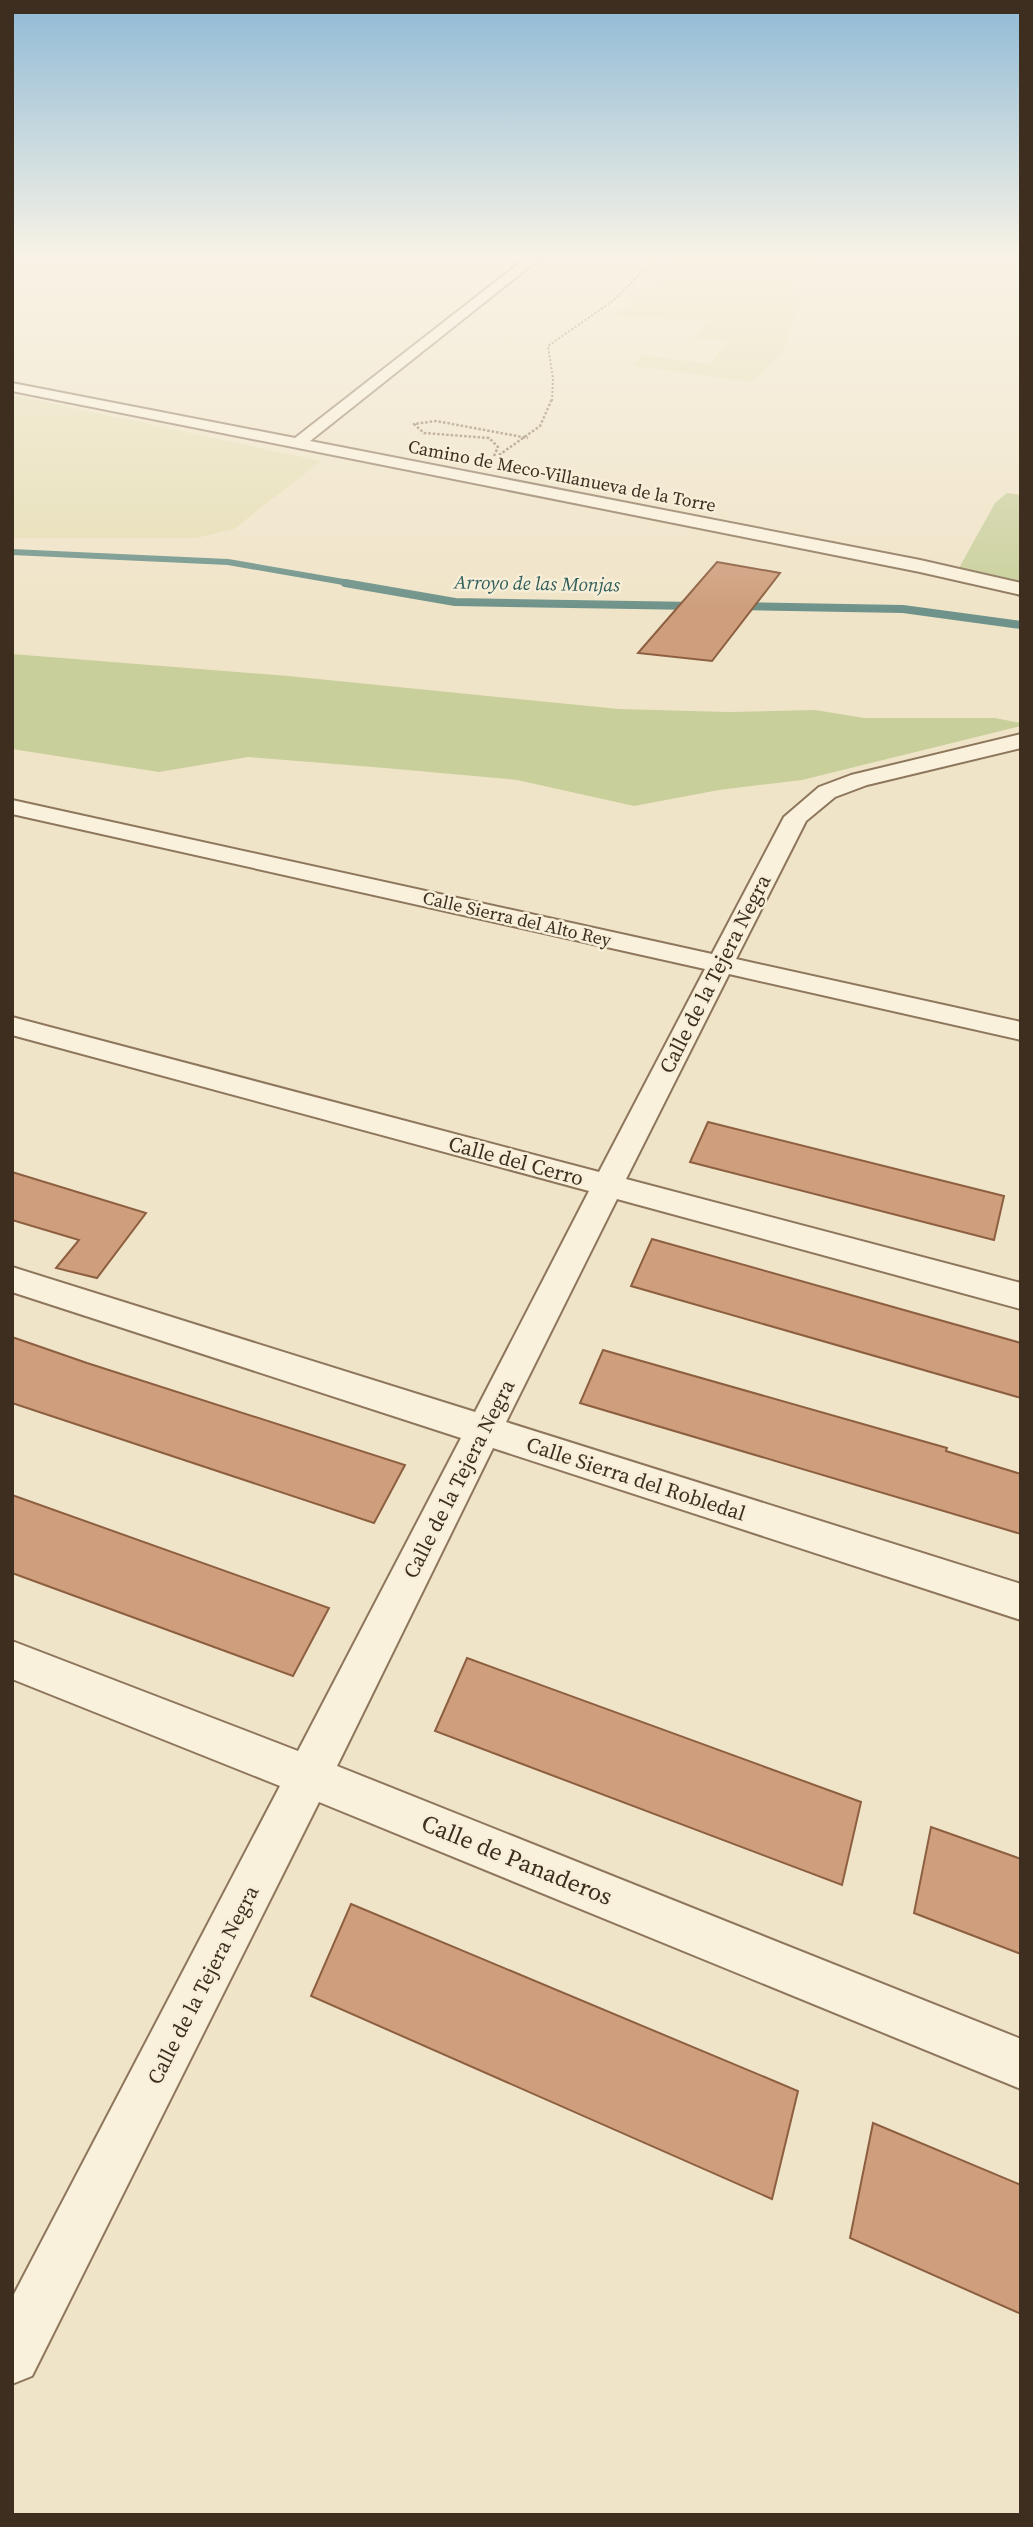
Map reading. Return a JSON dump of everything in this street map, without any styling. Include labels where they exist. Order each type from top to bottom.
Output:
[{"type":"street","points":[[298,443],[387,373]]},
{"type":"street","name":"Camino de Meco-Villanueva de la Torre","points":[[12,387],[920,566],[1021,589]]},
{"type":"street","name":"Calle de la Tejera Negra","points":[[12,2356],[309,1776],[606,1185],[796,817],[827,792],[859,780],[1021,741]]},
{"type":"street","name":"Calle Sierra del Alto Rey","points":[[12,807],[1021,1031]]},
{"type":"street","name":"Calle del Cerro","points":[[12,1027],[1021,1296]]},
{"type":"street","name":"Calle Sierra del Robledal","points":[[12,1279],[1021,1602]]},
{"type":"street","name":"Calle de Panaderos","points":[[12,1660],[309,1776],[1021,2064]]},
{"type":"path","points":[[528,438],[436,421],[414,424],[424,433],[489,438],[498,447],[492,459],[528,438],[547,417],[552,397],[551,373]]},
{"type":"shaded area","points":[[685,373],[761,373],[752,382]]},
{"type":"shaded area","points":[[12,395],[321,461],[234,529],[196,538],[12,538]]},
{"type":"green space","points":[[1007,493],[1021,495],[1021,584],[959,568],[995,503]]},
{"type":"green space","points":[[12,654],[288,676],[619,709],[728,712],[815,710],[864,718],[995,718],[1021,723],[1021,726],[802,780],[719,790],[634,806],[517,780],[248,757],[159,772],[12,749]]},
{"type":"building","points":[[717,562],[780,573],[712,661],[638,653]]},
{"type":"building","points":[[708,1122],[1004,1196],[994,1240],[690,1162]]},
{"type":"building","points":[[12,1172],[146,1213],[97,1278],[56,1268],[79,1240],[12,1220]]},
{"type":"building","points":[[652,1239],[1021,1343],[1021,1398],[631,1286]]},
{"type":"building","points":[[12,1337],[405,1465],[374,1523],[12,1403]]},
{"type":"building","points":[[603,1350],[947,1448],[946,1451],[1021,1474],[1021,1534],[580,1403]]},
{"type":"building","points":[[12,1495],[329,1608],[293,1676],[12,1573]]},
{"type":"building","points":[[467,1658],[861,1802],[842,1885],[435,1731]]},
{"type":"building","points":[[931,1827],[1021,1859],[1021,1954],[914,1913]]},
{"type":"building","points":[[351,1904],[798,2091],[772,2199],[311,1996]]},
{"type":"building","points":[[873,2123],[1021,2185],[1021,2314],[850,2238]]},
{"type":"waterway","name":"Arroyo de las Monjas","points":[[12,552],[228,562],[355,584]]},
{"type":"waterway","name":"Arroyo de las Monjas","points":[[345,583],[455,602],[696,606]]},
{"type":"waterway","name":"Arroyo de las Monjas","points":[[739,606],[903,609],[1021,625]]}]
